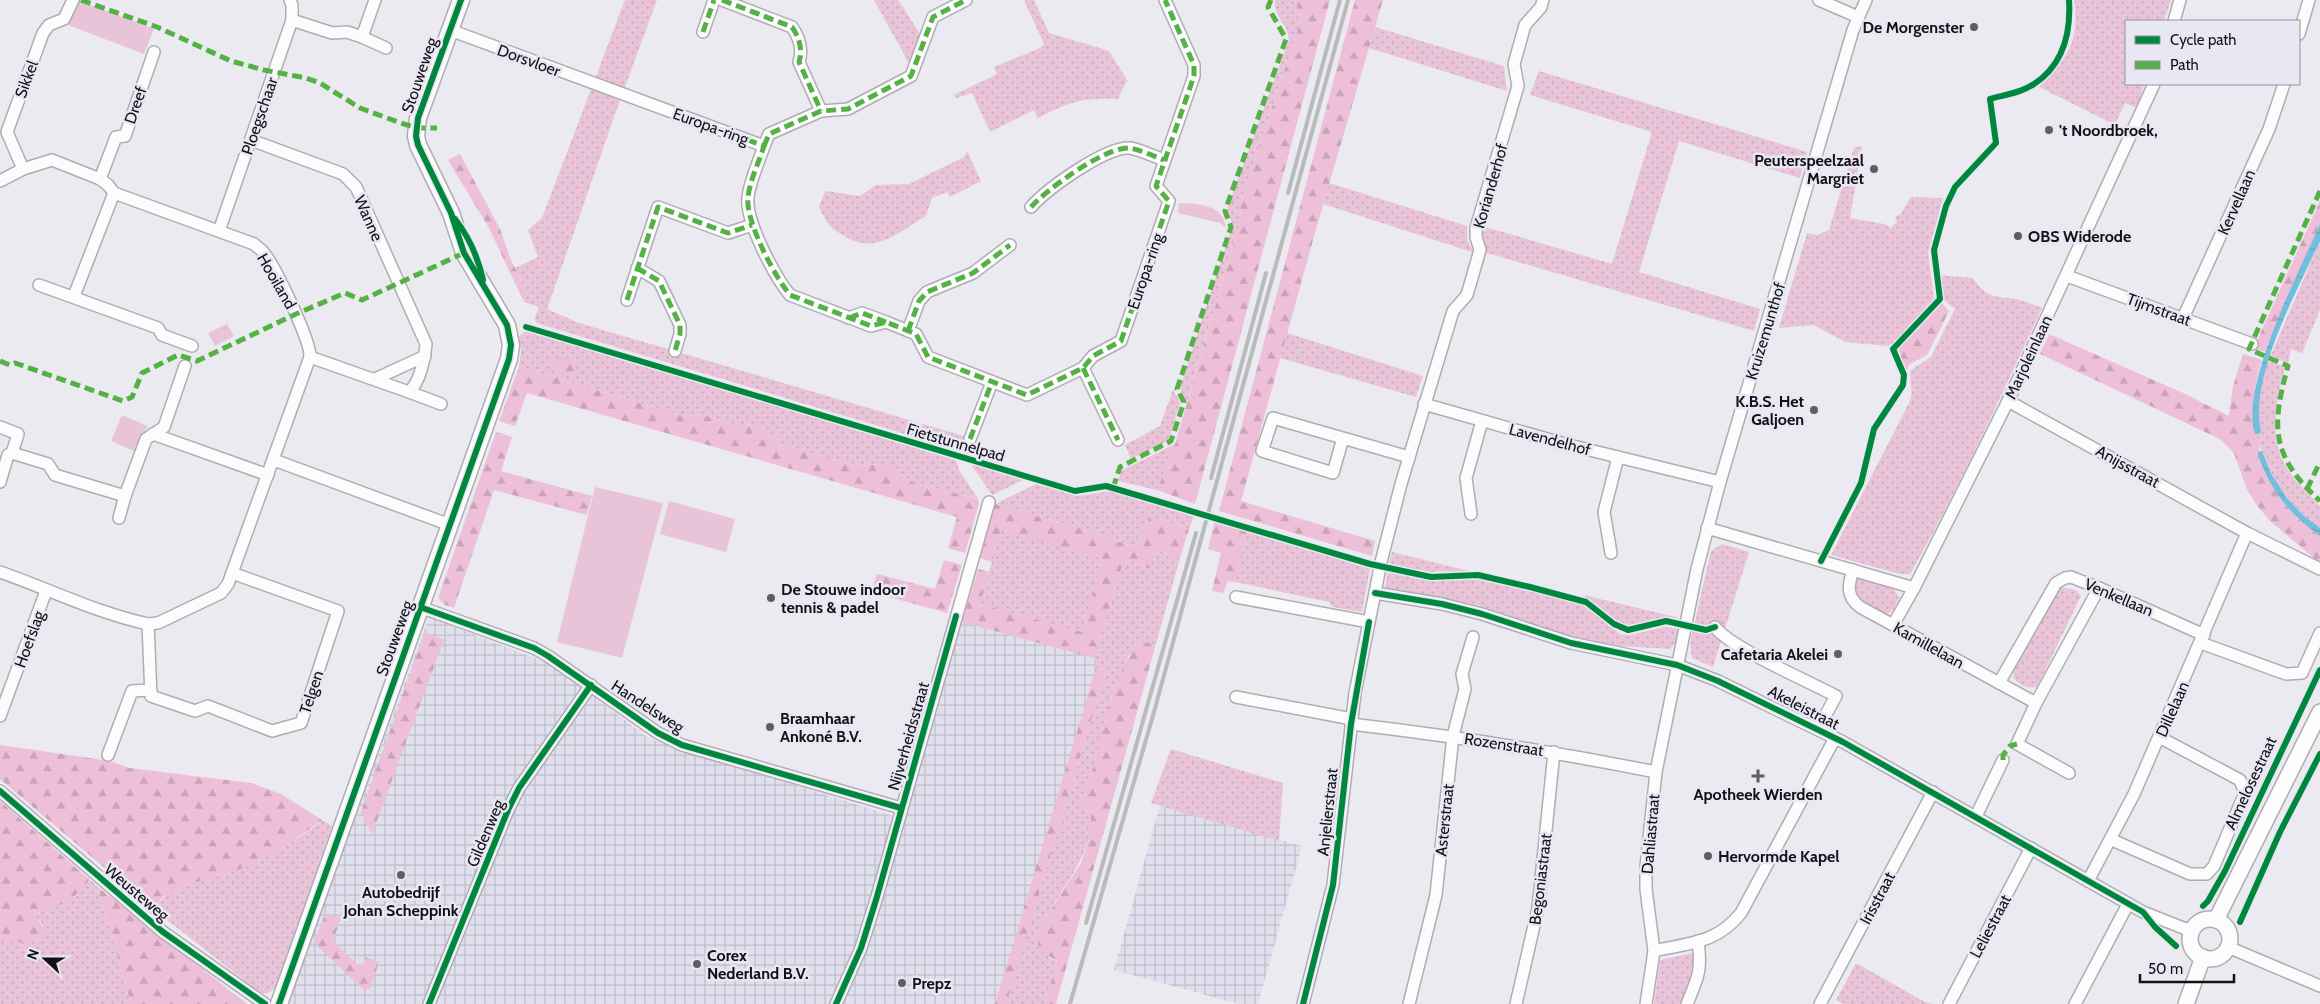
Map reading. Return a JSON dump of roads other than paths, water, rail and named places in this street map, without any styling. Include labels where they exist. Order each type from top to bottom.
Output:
[{"type":"main road","name":"Stouweweg","points":[[279,1004],[504,371],[510,359],[511,345],[507,324],[498,312],[484,284],[480,263],[465,232],[451,214],[424,156],[422,109],[461,0]]},
{"type":"street","name":"Sikkel","points":[[23,169],[4,129],[43,33],[49,25],[64,20],[73,0]]},
{"type":"street","name":"Ploegschaar","points":[[219,231],[292,20],[290,0]]},
{"type":"street","points":[[362,38],[375,0]]},
{"type":"street","points":[[703,32],[714,0]]},
{"type":"street","points":[[722,0],[792,27],[798,36],[802,55],[799,62],[821,111]]},
{"type":"street","points":[[764,146],[769,134],[821,111],[848,108],[911,76],[933,17],[966,0]]},
{"type":"street","name":"Europa-ring","points":[[609,89],[764,146],[748,198],[752,225],[782,286],[790,295],[871,326],[886,322],[916,334],[928,357],[1027,395],[1083,368],[1093,356],[1121,341],[1169,201],[1156,186],[1194,76],[1194,65],[1165,0]]},
{"type":"street","name":"Korianderhof","points":[[1380,566],[1409,457],[1452,311],[1467,295],[1480,250],[1476,237],[1476,228],[1518,86],[1514,64],[1525,25],[1541,7],[1543,0]]},
{"type":"street","points":[[1819,0],[1858,16]]},
{"type":"street","name":"Kruizemunthof","points":[[1677,665],[1707,528],[1720,482],[1858,16],[1866,0]]},
{"type":"street","points":[[2174,20],[2180,0]]},
{"type":"street","points":[[2300,31],[2309,0]]},
{"type":"street","points":[[292,20],[332,33],[347,32],[386,48]]},
{"type":"street","name":"Dorsvloer","points":[[450,30],[609,89]]},
{"type":"street","name":"Dreef","points":[[100,179],[116,137],[125,136],[154,52]]},
{"type":"street","name":"Marjoleinlaan","points":[[1893,625],[1914,588],[2008,401],[2154,85]]},
{"type":"street","name":"Kervellaan","points":[[2183,318],[2269,129],[2284,85]]},
{"type":"street","name":"Wanne","points":[[251,140],[343,174],[356,188],[426,344],[425,356],[413,388],[409,392]]},
{"type":"street","points":[[1031,207],[1042,194],[1109,151],[1130,148],[1164,160]]},
{"type":"street","name":"Hooiland","points":[[0,181],[23,169],[52,160],[100,179],[114,193],[254,244],[264,253],[296,314],[311,349],[310,357]]},
{"type":"street","points":[[74,296],[114,193]]},
{"type":"street","points":[[627,300],[658,207],[728,233],[752,225]]},
{"type":"street","points":[[908,331],[919,301],[927,292],[973,273],[1010,245]]},
{"type":"street","points":[[637,268],[659,281],[680,325],[676,351]]},
{"type":"street","name":"Tijmstraat","points":[[2067,276],[2252,344]]},
{"type":"street","points":[[39,285],[74,296],[158,328],[162,335],[192,346]]},
{"type":"street","points":[[375,380],[425,356]]},
{"type":"street","points":[[0,572],[46,591],[148,624],[158,623],[222,593],[228,584],[310,357],[441,404]]},
{"type":"street","points":[[120,518],[146,439],[164,427],[184,366]]},
{"type":"street","points":[[1083,368],[1118,440]]},
{"type":"street","points":[[970,439],[992,382]]},
{"type":"street","name":"Anijsstraat","points":[[2008,401],[2320,570]]},
{"type":"street","name":"Lavendelhof","points":[[1424,404],[1618,457],[1720,482]]},
{"type":"street","points":[[1343,438],[1333,473],[1262,451],[1273,418],[1343,438],[1409,457]]},
{"type":"street","points":[[1471,514],[1466,478],[1482,421]]},
{"type":"street","points":[[0,427],[18,434],[12,453],[8,456],[0,482]]},
{"type":"street","points":[[153,434],[268,475]]},
{"type":"street","points":[[12,453],[48,464],[55,475],[126,496]]},
{"type":"street","points":[[1611,553],[1604,512],[1618,457]]},
{"type":"street","points":[[274,460],[450,525]]},
{"type":"street","name":"Nijverheidsstraat","points":[[836,1004],[860,948],[989,502]]},
{"type":"street","points":[[1707,528],[1914,588]]},
{"type":"street","name":"Dillelaan","points":[[2088,881],[2112,840],[2159,737],[2247,532]]},
{"type":"street","name":"Anjelierstraat","points":[[1303,1004],[1333,885],[1351,721],[1380,566]]},
{"type":"street","name":"Kamillelaan","points":[[1853,570],[1848,590],[1852,601],[2036,703]]},
{"type":"street","name":"Telgen","points":[[151,690],[151,696],[195,712],[208,706],[272,731],[301,723],[338,611],[232,573]]},
{"type":"street","name":"Venkellaan","points":[[1999,683],[2056,582],[2065,578],[2072,578],[2099,588],[2202,639],[2286,674],[2302,673],[2320,633]]},
{"type":"street","points":[[2069,773],[2016,744],[2036,703],[2099,588]]},
{"type":"street","name":"Hoefslag","points":[[0,716],[46,591]]},
{"type":"street","name":"Akeleistraat","points":[[1375,593],[1442,604],[1482,614],[1586,647],[1677,665],[1718,681],[1818,729],[1934,792],[2128,904],[2191,931]]},
{"type":"street","points":[[1236,597],[1369,622]]},
{"type":"street","name":"Handelsweg","points":[[420,607],[534,648],[591,685],[658,733],[682,745],[901,808]]},
{"type":"street","points":[[108,755],[132,691],[151,690],[148,624]]},
{"type":"street","name":"Akeleistraat","points":[[1715,627],[1720,634],[1736,644],[1836,696],[1818,729]]},
{"type":"street","name":"Asterstraat","points":[[1409,1004],[1436,895],[1453,736],[1465,689],[1462,674],[1473,636]]},
{"type":"street","name":"Dahliastraat","points":[[1646,1004],[1654,951],[1646,889],[1646,866],[1656,772],[1677,665]]},
{"type":"street","name":"Gildenweg","points":[[429,1004],[508,810],[519,788],[591,685]]},
{"type":"street","points":[[1236,697],[1351,721]]},
{"type":"street","name":"Almelosestraat","points":[[2216,920],[2320,712]]},
{"type":"street","name":"Rozenstraat","points":[[1351,721],[1554,752],[1656,772]]},
{"type":"street","points":[[2112,840],[2190,874],[2207,874],[2214,866],[2245,793],[2240,780],[2159,737]]},
{"type":"street","points":[[1654,951],[1698,941],[1725,930],[1741,913],[1834,738]]},
{"type":"street","name":"Begoniastraat","points":[[1516,1004],[1538,908],[1554,752]]},
{"type":"street","points":[[1976,816],[2003,760]]},
{"type":"street","name":"Weusteweg","points":[[0,791],[155,926],[265,1004]]},
{"type":"street","name":"Irisstraat","points":[[1820,1004],[1934,792]]},
{"type":"street","name":"Leliestraat","points":[[1949,1004],[2032,848]]},
{"type":"street","points":[[2075,1004],[2128,904]]},
{"type":"street","points":[[2210,919],[2216,920],[2226,928],[2229,940],[2228,946],[2220,955],[2209,958],[2203,957],[2193,950],[2191,931],[2199,922],[2210,919]]},
{"type":"street","points":[[1687,1004],[1700,974],[1698,941]]},
{"type":"street","points":[[2228,946],[2320,986]]},
{"type":"street","points":[[2186,1004],[2203,957]]},
{"type":"water","points":[[2320,224],[2320,241],[2277,334],[2268,360],[2259,409],[2261,431],[2259,434],[2255,434],[2252,413],[2263,359],[2286,298]]},
{"type":"water","points":[[2262,451],[2271,473],[2286,497],[2302,514],[2320,528],[2320,536],[2290,510],[2275,490],[2258,455],[2258,452]]},
{"type":"railway","points":[[1288,193],[1340,0]]},
{"type":"railway","points":[[1070,1004],[1154,712],[1348,0]]},
{"type":"railway","points":[[1211,478],[1266,273]]},
{"type":"railway","points":[[1086,923],[1196,533]]},
{"type":"place","name":"De Morgenster","points":[[1974,27]]},
{"type":"place","name":"'t Noordbroek,","points":[[2049,130]]},
{"type":"place","name":"Peuterspeelzaal Margriet","points":[[1874,169]]},
{"type":"place","name":"OBS Widerode","points":[[2018,236]]},
{"type":"place","name":"K.B.S. Het Galjoen","points":[[1814,410]]},
{"type":"place","name":"De Stouwe indoor tennis & padel","points":[[771,598]]},
{"type":"place","name":"Cafetaria Akelei","points":[[1838,654]]},
{"type":"place","name":"Braamhaar Ankoné B.V.","points":[[770,727]]},
{"type":"place","name":"Apotheek Wierden","points":[[1758,776]]},
{"type":"place","name":"Hervormde Kapel","points":[[1708,856]]},
{"type":"place","name":"Autobedrijf Johan Scheppink","points":[[401,875]]},
{"type":"place","name":"Corex Nederland B.V.","points":[[697,964]]},
{"type":"place","name":"Prepz","points":[[902,983]]}]
